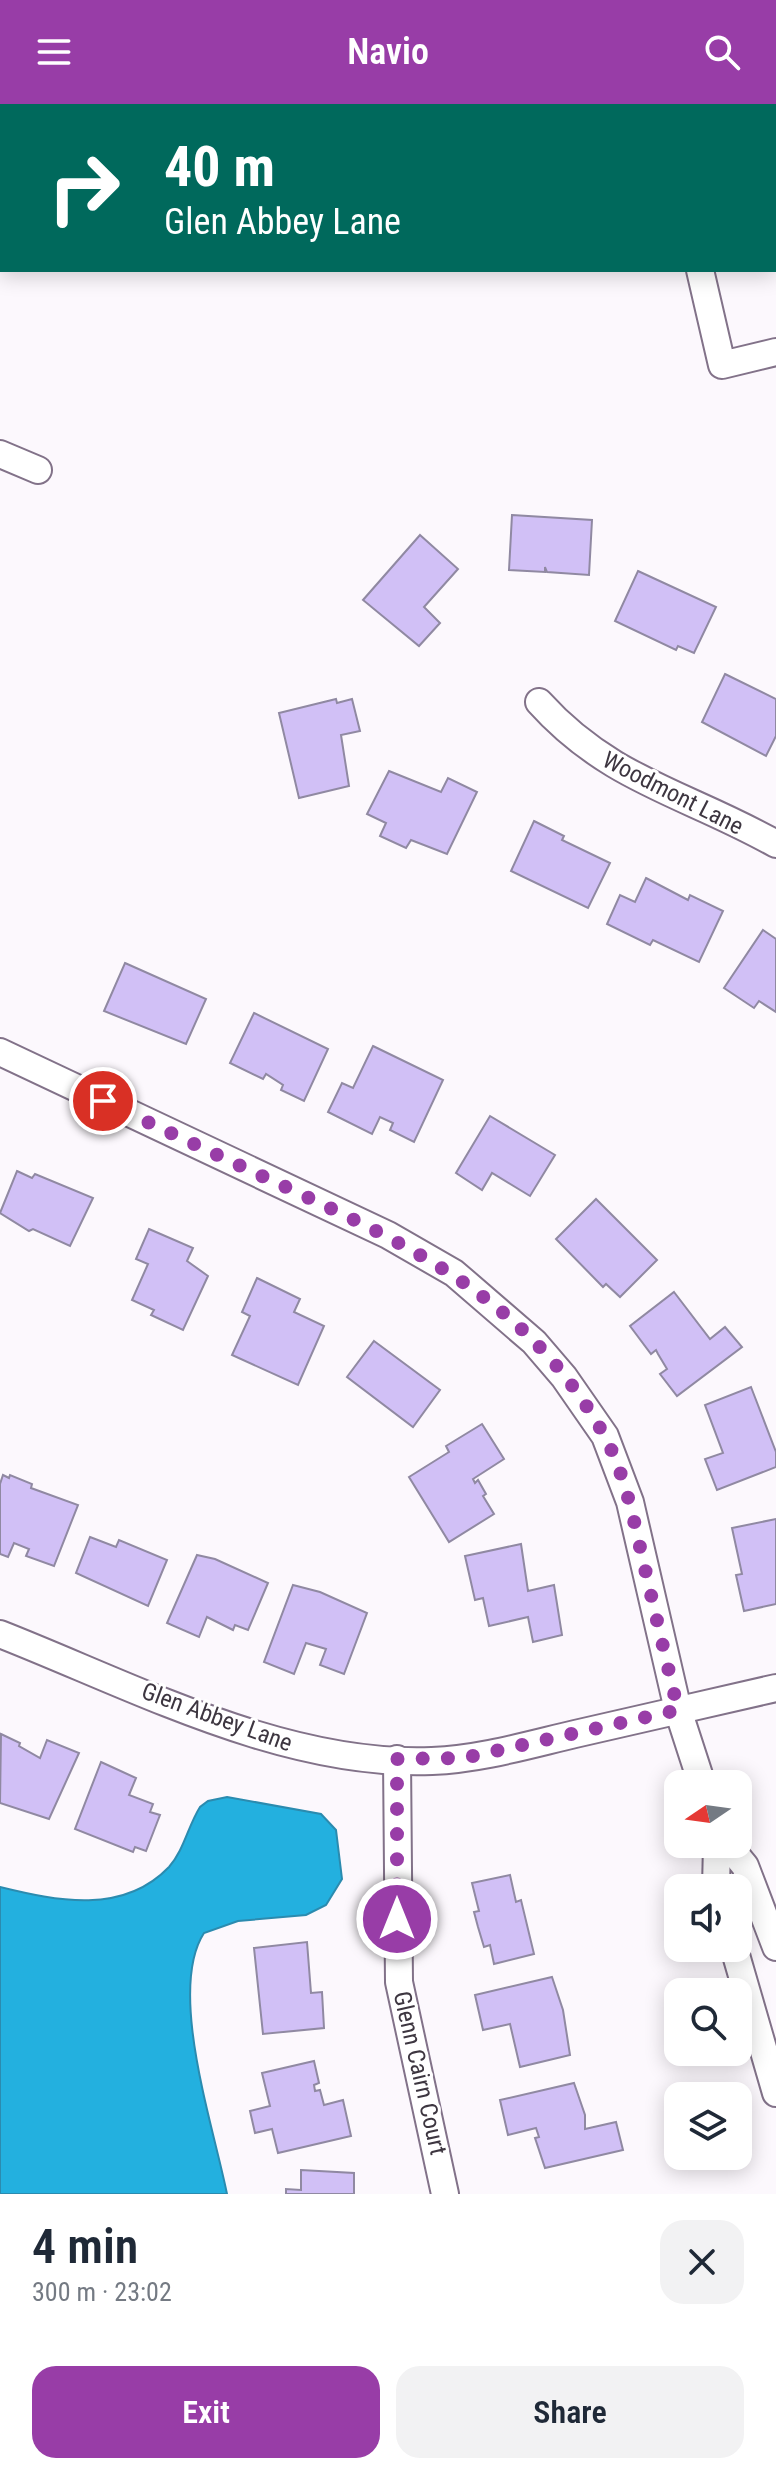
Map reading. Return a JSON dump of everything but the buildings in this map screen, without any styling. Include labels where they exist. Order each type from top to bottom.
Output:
[{"type":"street","points":[[700,272],[722,365],[776,352]]},
{"type":"street","points":[[0,454],[38,470]]},
{"type":"street","name":"Woodmont Lane","points":[[539,702],[572,737],[605,761],[776,844]]},
{"type":"street","points":[[0,1052],[388,1235],[454,1273],[534,1342],[564,1377],[605,1436],[630,1502],[678,1710],[697,1770]]},
{"type":"street","name":"Glen Abbey Lane","points":[[0,1634],[254,1734],[301,1748],[397,1759],[464,1758],[776,1688]]},
{"type":"street","name":"Glenn Cairn Court","points":[[397,1759],[399,1982],[445,2194]]},
{"type":"street","points":[[738,1858],[745,1866],[776,1947]]},
{"type":"street","points":[[738,1962],[776,2093]]},
{"type":"water","points":[[227,1797],[321,1814],[336,1830],[342,1879],[326,1905],[306,1915],[238,1921],[204,1933],[194,1958],[190,1989],[197,2060],[227,2194],[0,2194],[0,1887],[44,1897],[89,1900],[131,1892],[151,1882],[169,1867],[200,1807],[208,1801]]},
{"type":"route","points":[[103,1101],[388,1235],[454,1273],[486,1296],[534,1342],[564,1377],[605,1436],[630,1502],[678,1710],[464,1758],[430,1761],[397,1759],[397,1919]]}]
